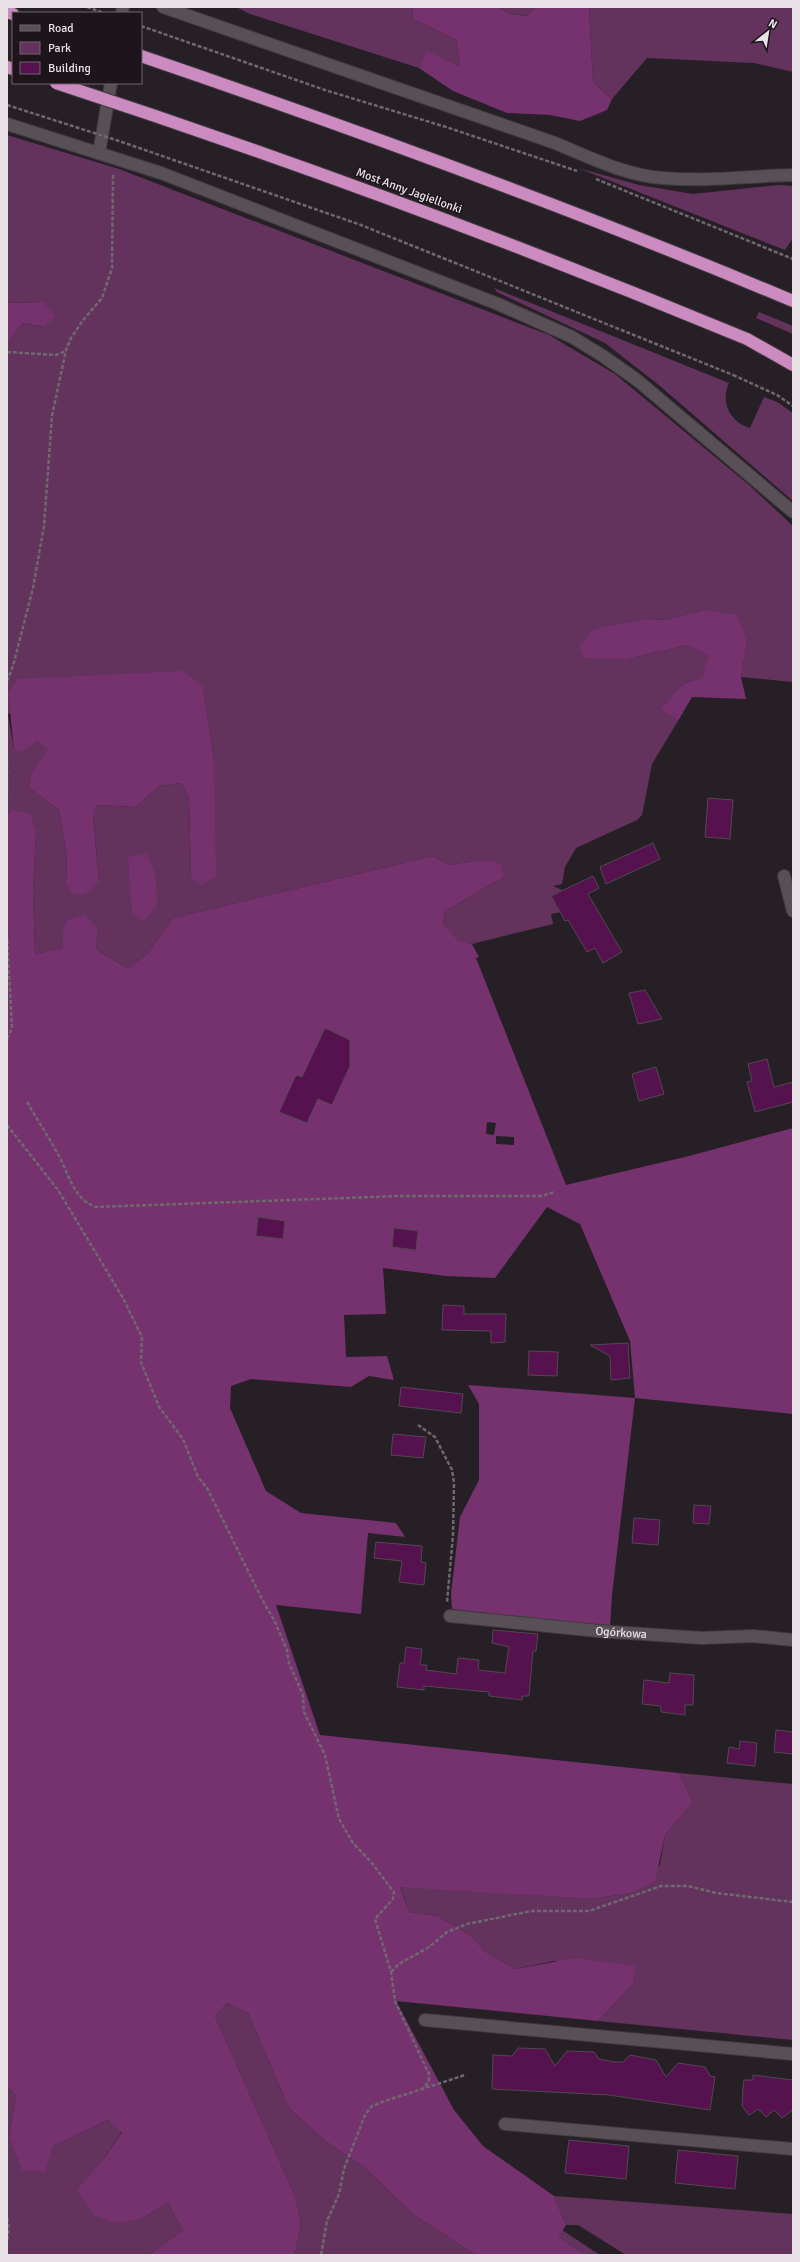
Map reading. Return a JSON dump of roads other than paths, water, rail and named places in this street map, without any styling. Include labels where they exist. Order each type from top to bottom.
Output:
[{"type":"highway","points":[[142,56],[330,122],[557,206],[793,301]]},
{"type":"highway","name":"Most Anny Jagiellonki","points":[[59,84],[404,204],[617,286],[747,339]]},
{"type":"highway","points":[[747,339],[793,358]]},
{"type":"highway","points":[[747,339],[793,366]]},
{"type":"lane","points":[[163,7],[555,143],[618,169],[661,178],[710,180],[793,175]]},
{"type":"lane","points":[[99,153],[111,84]]},
{"type":"lane","points":[[7,124],[161,173],[491,301],[572,337],[604,356],[637,380],[793,512]]},
{"type":"lane","points":[[784,876],[793,911]]},
{"type":"lane","name":"Ogórkowa","points":[[450,1616],[598,1631],[702,1638],[754,1636],[793,1640]]},
{"type":"lane","points":[[425,2020],[793,2054]]},
{"type":"lane","points":[[505,2124],[793,2150]]}]
